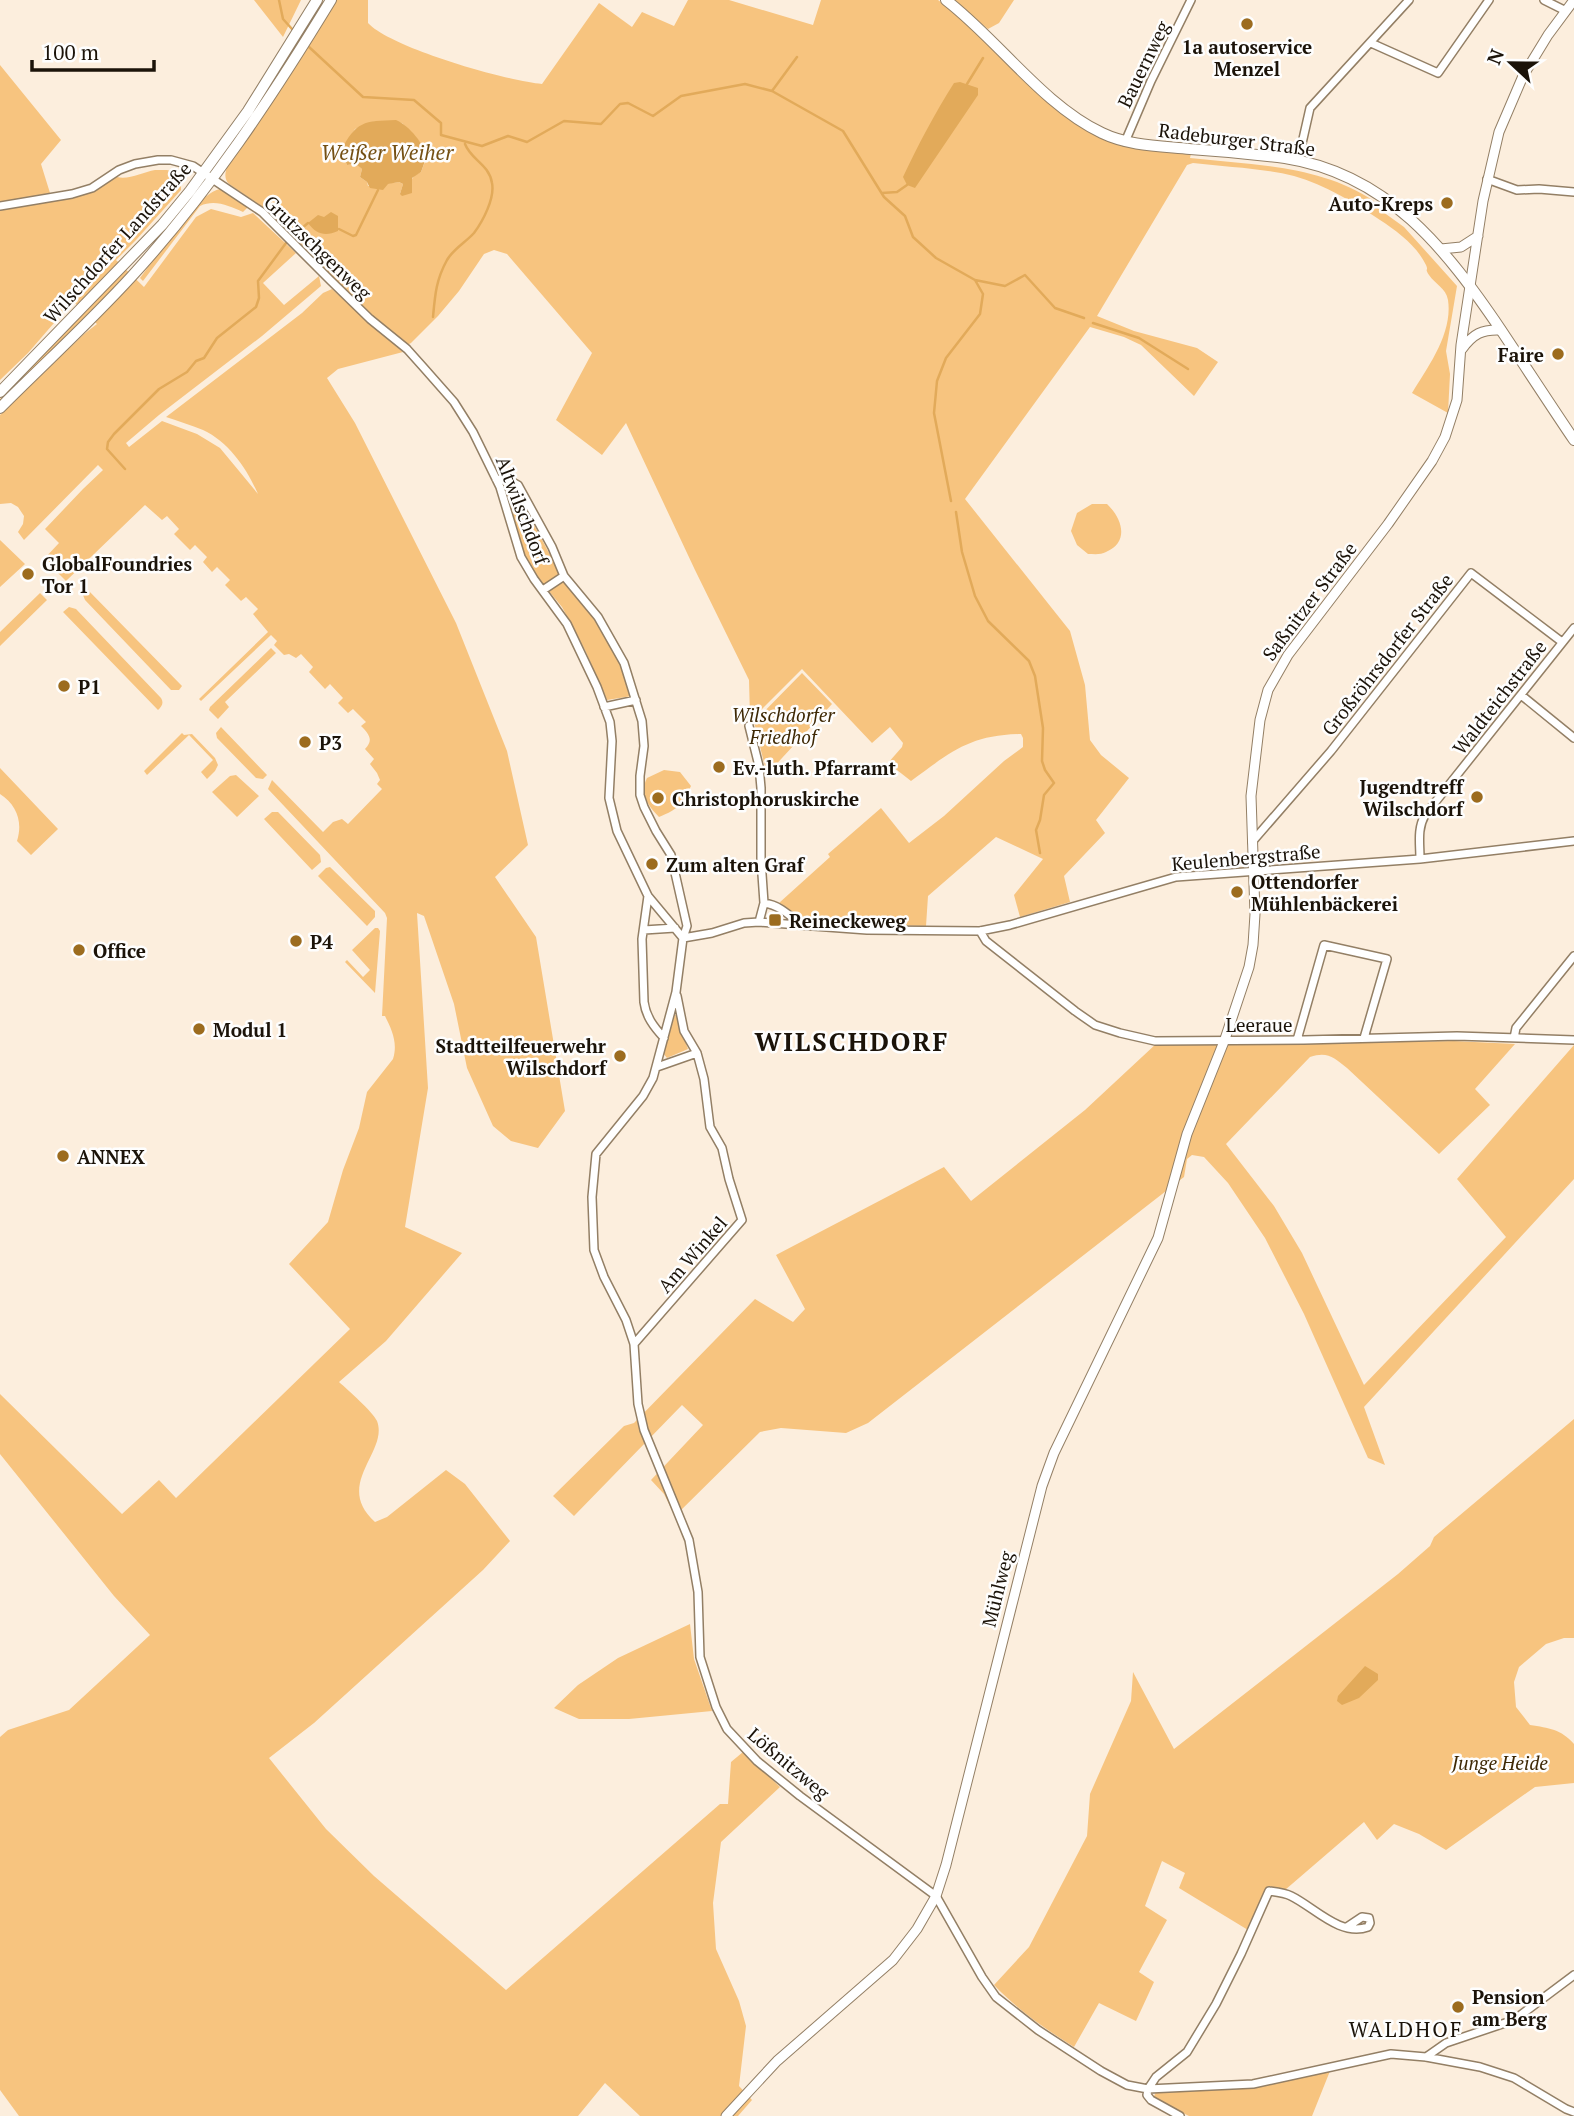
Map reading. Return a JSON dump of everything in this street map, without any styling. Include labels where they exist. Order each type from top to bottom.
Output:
[{"type":"main road","name":"Wilschdorfer Landstraße","points":[[0,392],[209,176],[317,0]]},
{"type":"main road","name":"Wilschdorfer Landstraße","points":[[0,408],[132,276],[258,116],[331,0]]},
{"type":"main road","name":"Radeburger Straße","points":[[946,0],[975,24],[1062,109],[1083,123],[1125,142],[1298,161],[1337,172],[1378,194],[1425,231],[1441,248],[1470,286],[1574,440]]},
{"type":"street","name":"Bauernweg","points":[[1125,142],[1151,81],[1191,0]]},
{"type":"street","points":[[1298,161],[1310,108],[1409,0]]},
{"type":"street","points":[[1371,43],[1438,73],[1489,0]]},
{"type":"street","points":[[1544,0],[1566,11]]},
{"type":"street","name":"Saßnitzer Straße","points":[[1225,1039],[1242,993],[1253,945],[1255,914],[1251,796],[1261,720],[1268,690],[1288,655],[1388,524],[1439,450],[1454,414],[1487,179],[1499,132],[1515,92],[1540,48],[1574,0]]},
{"type":"street","name":"Grutzschgenweg","points":[[0,206],[92,188],[118,170],[135,164],[171,160],[193,166],[262,212],[370,319],[401,345]]},
{"type":"street","points":[[1487,179],[1517,190],[1574,192]]},
{"type":"street","points":[[1441,248],[1461,247],[1478,236]]},
{"type":"street","points":[[1461,350],[1483,330],[1500,330]]},
{"type":"street","name":"Altwilschdorf","points":[[401,345],[454,402],[473,432],[508,510],[521,557],[567,624],[597,687],[610,722],[610,805],[624,846],[648,896],[683,938]]},
{"type":"street","points":[[496,479],[509,480],[518,485],[552,547],[564,576],[598,617],[624,663],[642,721],[644,746],[640,795],[656,831],[671,855],[687,926],[676,992],[657,1067]]},
{"type":"street","name":"Großröhrsdorfer Straße","points":[[1252,842],[1331,751],[1471,573],[1562,642]]},
{"type":"street","points":[[543,590],[564,576]]},
{"type":"street","name":"Waldteichstraße","points":[[1420,859],[1420,823],[1425,815],[1574,628]]},
{"type":"street","points":[[1521,695],[1574,738]]},
{"type":"street","points":[[604,706],[636,700]]},
{"type":"street","points":[[749,726],[759,766],[761,788],[764,903],[759,922]]},
{"type":"street","name":"Keulenbergstraße","points":[[683,938],[744,923],[759,922],[867,930],[980,931],[1010,925],[1176,877],[1420,859],[1574,841]]},
{"type":"street","points":[[648,896],[645,905],[642,964],[646,1011],[664,1038]]},
{"type":"street","points":[[764,903],[774,904],[801,926]]},
{"type":"street","points":[[644,930],[675,928]]},
{"type":"street","name":"Leeraue","points":[[980,931],[986,941],[1096,1025],[1155,1041],[1457,1035],[1574,1040]]},
{"type":"street","points":[[1297,1040],[1324,945],[1387,959],[1364,1038]]},
{"type":"street","points":[[1514,1038],[1516,1028],[1574,956]]},
{"type":"street","name":"Am Winkel","points":[[634,1344],[742,1220],[722,1148],[710,1126],[704,1079],[696,1054],[684,1031],[676,992]]},
{"type":"street","name":"Mühlweg","points":[[726,2116],[786,2053],[893,1960],[917,1929],[936,1896],[1042,1486],[1054,1453],[1158,1238],[1187,1134],[1225,1039]]},
{"type":"street","points":[[657,1067],[696,1054]]},
{"type":"street","name":"Lößnitzweg","points":[[657,1067],[643,1096],[596,1154],[592,1196],[594,1250],[634,1344],[638,1404],[644,1430],[688,1540],[698,1592],[700,1657],[716,1707],[727,1729],[757,1761],[936,1896],[996,1997],[1038,2031],[1127,2085],[1148,2089],[1147,2095],[1151,2100],[1180,2116]]},
{"type":"street","points":[[1148,2089],[1156,2077],[1187,2052],[1209,2016],[1269,1891],[1289,1895],[1335,1924],[1347,1927]]},
{"type":"street","points":[[1426,2057],[1446,2043],[1514,2020],[1574,1975]]},
{"type":"street","points":[[1148,2089],[1253,2084],[1391,2054],[1480,2067],[1514,2078],[1574,2112]]},
{"type":"green space","points":[[254,0],[301,0],[283,37]]},
{"type":"green space","points":[[336,0],[368,0],[368,23],[400,43],[450,62],[542,84],[599,3],[632,27],[642,12],[674,26],[688,0],[729,0],[813,25],[821,0],[938,0],[1054,107],[1097,136],[1125,146],[1191,154],[1190,158],[1308,173],[1353,189],[1374,201],[1372,204],[1404,227],[1457,286],[1446,351],[1450,374],[1448,413],[1412,393],[1438,349],[1449,312],[1445,292],[1429,275],[1422,258],[1406,240],[1349,201],[1306,180],[1257,169],[1193,163],[1187,165],[1097,316],[1134,331],[1197,348],[1218,362],[1194,396],[1141,345],[1090,327],[965,499],[1070,631],[1085,685],[1090,740],[1101,755],[1129,778],[1096,820],[1105,833],[1064,876],[1070,902],[1020,917],[1014,895],[1043,859],[996,837],[928,896],[926,926],[862,925],[862,922],[851,921],[850,924],[803,923],[779,903],[830,857],[828,854],[881,808],[909,843],[1023,747],[1021,734],[988,738],[962,747],[911,781],[888,763],[903,743],[890,727],[872,743],[802,669],[753,718],[750,717],[749,680],[626,423],[602,455],[556,420],[592,353],[507,254],[494,250],[484,254],[438,316],[407,345],[372,316],[264,208],[227,182],[227,167]],"holes":[[[371,122],[402,123],[428,154],[421,172],[415,175],[400,194],[403,184],[399,182],[368,186],[360,177],[362,169],[357,164],[347,165],[341,151],[355,129]]]},
{"type":"green space","points":[[953,0],[1014,0],[999,23],[988,29]]},
{"type":"green space","points":[[0,65],[61,140],[41,164],[50,193],[0,203]]},
{"type":"green space","points":[[155,170],[181,174],[181,190],[116,260],[144,287],[196,217],[211,209],[241,217],[253,213],[296,253],[263,283],[284,305],[319,276],[321,286],[262,336],[159,415],[126,443],[129,447],[162,421],[197,434],[220,448],[258,494],[243,466],[221,442],[203,430],[166,417],[302,313],[323,293],[332,289],[403,352],[338,369],[327,378],[355,423],[456,623],[507,751],[528,845],[495,877],[536,937],[565,1111],[538,1148],[511,1141],[493,1126],[467,1068],[454,1004],[424,916],[417,913],[428,1088],[405,1227],[462,1253],[386,1341],[339,1382],[377,1421],[379,1433],[360,1482],[359,1495],[364,1508],[375,1522],[387,1517],[446,1470],[465,1484],[510,1541],[483,1570],[314,1723],[269,1758],[326,1829],[374,1876],[506,1990],[720,1804],[728,1804],[731,1762],[743,1752],[780,1787],[721,1842],[713,1903],[716,1949],[739,2001],[746,2026],[739,2086],[752,2100],[738,2116],[640,2116],[605,2083],[578,2116],[19,2116],[0,2090],[0,1737],[8,1730],[69,1710],[150,1635],[114,1596],[0,1454],[0,1394],[122,1514],[159,1480],[176,1498],[350,1329],[289,1264],[328,1222],[359,1128],[367,1092],[393,1059],[395,1048],[390,1026],[385,1016],[382,1016],[387,918],[385,913],[268,789],[272,780],[323,832],[333,822],[342,819],[348,824],[382,789],[377,784],[380,780],[377,773],[370,764],[374,759],[365,749],[369,737],[361,726],[366,722],[353,709],[348,713],[338,703],[343,698],[330,684],[325,689],[309,672],[313,667],[301,654],[296,658],[289,654],[284,655],[274,645],[277,641],[271,635],[201,701],[199,699],[268,632],[253,614],[258,609],[246,597],[241,601],[225,585],[230,580],[217,567],[212,572],[203,562],[207,557],[195,545],[190,550],[174,534],[179,529],[167,516],[162,520],[145,505],[66,581],[44,559],[59,543],[45,529],[103,470],[98,465],[24,540],[18,532],[24,516],[18,507],[11,503],[0,504],[0,415],[97,324],[87,315],[0,402],[84,312],[73,301],[28,353],[0,380],[0,207],[74,197],[117,177],[131,177]]},
{"type":"green space","points":[[220,189],[248,207],[243,212],[217,203],[200,206],[143,281],[140,278],[188,214],[210,193]]},
{"type":"green space","points":[[510,484],[523,503],[560,574],[544,586],[526,560],[503,486]]},
{"type":"green space","points":[[1092,504],[1107,504],[1120,523],[1121,536],[1118,542],[1114,548],[1102,554],[1088,554],[1077,545],[1071,531],[1077,513]]},
{"type":"green space","points":[[0,540],[25,564],[0,587]]},
{"type":"green space","points":[[563,579],[607,635],[632,696],[607,700],[562,607],[548,590]]},
{"type":"green space","points":[[87,589],[182,686],[179,690],[171,690],[85,600],[83,595]]},
{"type":"green space","points":[[40,593],[47,600],[0,646],[0,632]]},
{"type":"green space","points":[[69,607],[76,609],[161,698],[162,704],[158,710],[63,612]]},
{"type":"green space","points":[[271,648],[276,653],[225,702],[229,707],[218,719],[209,710],[210,707]]},
{"type":"green space","name":"Wilschdorfer Friedhof","points":[[802,673],[832,704],[770,771],[766,771],[754,722]]},
{"type":"green space","points":[[221,727],[267,775],[263,779],[256,778],[217,738],[216,733]]},
{"type":"green space","points":[[182,733],[192,734],[215,758],[218,765],[215,771],[207,779],[201,772],[213,760],[189,735],[147,775],[144,771]]},
{"type":"green space","points":[[0,768],[58,829],[31,855],[17,841],[17,814],[11,803],[0,794]]},
{"type":"green space","points":[[664,770],[680,772],[691,786],[680,805],[659,817],[648,804],[644,789],[647,778]]},
{"type":"green space","points":[[236,775],[259,796],[237,817],[212,792],[230,776]]},
{"type":"green space","points":[[272,812],[278,812],[320,855],[321,862],[312,870],[264,819]]},
{"type":"green space","points":[[330,867],[375,911],[375,917],[367,926],[318,876]]},
{"type":"green space","points":[[375,928],[380,931],[375,993],[345,962],[347,960],[363,977],[370,970],[352,950]]},
{"type":"green space","points":[[675,1015],[688,1049],[667,1058],[663,1053]]},
{"type":"green space","points":[[1454,1041],[1515,1044],[1475,1089],[1490,1105],[1439,1154],[1347,1068],[1326,1055],[1310,1057],[1226,1144],[1274,1206],[1302,1253],[1364,1385],[1506,1237],[1457,1179],[1574,1045],[1574,1179],[1364,1407],[1385,1465],[1368,1458],[1304,1314],[1265,1238],[1228,1183],[1204,1157],[1192,1155],[1187,1159],[1184,1177],[868,1423],[846,1433],[781,1428],[760,1432],[675,1516],[664,1494],[651,1480],[703,1425],[682,1405],[574,1516],[553,1496],[624,1426],[634,1423],[755,1299],[793,1322],[805,1309],[776,1255],[944,1167],[971,1201],[1085,1110],[1157,1043]]},
{"type":"green space","name":"Junge Heide","points":[[1574,1419],[1574,1638],[1546,1644],[1519,1667],[1514,1682],[1516,1707],[1530,1725],[1559,1732],[1574,1744],[1574,1783],[1535,1787],[1446,1850],[1419,1834],[1394,1824],[1377,1840],[1364,1822],[1285,1890],[1268,1886],[1248,1930],[1179,1888],[1185,1873],[1162,1861],[1145,1906],[1167,1920],[1139,1972],[1154,1982],[1136,2021],[1099,2003],[1074,2047],[1032,2019],[994,1985],[1029,1947],[1087,1836],[1090,1794],[1131,1701],[1133,1672],[1174,1749],[1398,1574],[1430,1546],[1434,1537]]},
{"type":"green space","points":[[690,1624],[694,1659],[712,1711],[629,1719],[579,1719],[554,1708],[578,1685],[618,1658]]},
{"type":"green space","points":[[1330,2071],[1312,2116],[1189,2116],[1153,2098],[1156,2092]]},
{"type":"water","points":[[960,82],[978,88],[978,95],[915,188],[907,185],[903,177],[921,141],[954,83]]},
{"type":"water","name":"Weißer Weiher","points":[[396,120],[416,136],[429,157],[421,172],[412,178],[412,193],[402,196],[400,194],[403,184],[399,182],[388,184],[383,190],[370,188],[360,177],[362,169],[356,164],[347,165],[341,151],[351,134],[362,125]]},
{"type":"water","points":[[331,212],[338,216],[338,231],[321,233],[308,223],[318,215],[324,217]]},
{"type":"water","points":[[1365,1666],[1378,1674],[1378,1680],[1359,1698],[1342,1705],[1337,1701],[1338,1696]]},
{"type":"waterway","points":[[279,0],[283,19],[292,29]]},
{"type":"waterway","points":[[309,47],[363,97],[414,100],[441,123],[441,135],[482,146],[508,136],[527,142],[564,121],[601,124],[620,104],[628,103],[653,116],[681,96],[745,84],[772,91],[843,131],[884,197],[905,216],[913,237],[936,258],[975,280],[983,294],[980,314],[946,358],[937,381],[934,413],[951,501]]},
{"type":"waterway","points":[[772,91],[797,57]]},
{"type":"waterway","points":[[967,84],[983,58]]},
{"type":"waterway","points":[[433,317],[443,267],[453,252],[471,237],[488,209],[492,195],[492,183],[487,171],[465,144]]},
{"type":"waterway","points":[[882,193],[897,192],[907,185]]},
{"type":"waterway","points":[[339,229],[356,235],[378,190]]},
{"type":"waterway","points":[[294,235],[308,223]]},
{"type":"waterway","points":[[125,469],[107,449],[108,442],[159,389],[204,358],[217,338],[256,307],[259,298],[258,281],[286,243]]},
{"type":"waterway","points":[[975,280],[1005,286],[1025,275],[1055,308],[1084,318]]},
{"type":"waterway","points":[[1093,323],[1139,338],[1188,369]]},
{"type":"waterway","points":[[956,512],[962,552],[975,596],[988,621],[1029,661],[1035,676],[1043,728],[1042,761],[1054,783],[1044,795],[1036,830],[1040,853]]},
{"type":"place","name":"1a autoservice Menzel","points":[[1247,24]]},
{"type":"place","name":"Auto-Kreps","points":[[1447,203]]},
{"type":"place","name":"Faire","points":[[1558,354]]},
{"type":"place","name":"GlobalFoundries Tor 1","points":[[28,574]]},
{"type":"place","name":"P1","points":[[64,686]]},
{"type":"place","name":"P3","points":[[305,742]]},
{"type":"place","name":"Ev.-luth. Pfarramt","points":[[719,767]]},
{"type":"place","name":"Jugendtreff Wilschdorf","points":[[1477,797]]},
{"type":"place","name":"Christophoruskirche","points":[[658,798]]},
{"type":"place","name":"Zum alten Graf","points":[[652,864]]},
{"type":"place","name":"Ottendorfer Mühlenbäckerei","points":[[1237,892]]},
{"type":"place","name":"Reineckeweg","points":[[775,920]]},
{"type":"place","name":"P4","points":[[296,941]]},
{"type":"place","name":"Office","points":[[79,950]]},
{"type":"place","name":"Modul 1","points":[[199,1029]]},
{"type":"place","name":"Stadtteilfeuerwehr Wilschdorf","points":[[620,1056]]},
{"type":"place","name":"ANNEX","points":[[63,1156]]},
{"type":"place","name":"Pension am Berg","points":[[1458,2007]]},
{"type":"district","name":"WILSCHDORF","points":[[852,1041]]},
{"type":"district","name":"WALDHOF","points":[[1406,2029]]}]
